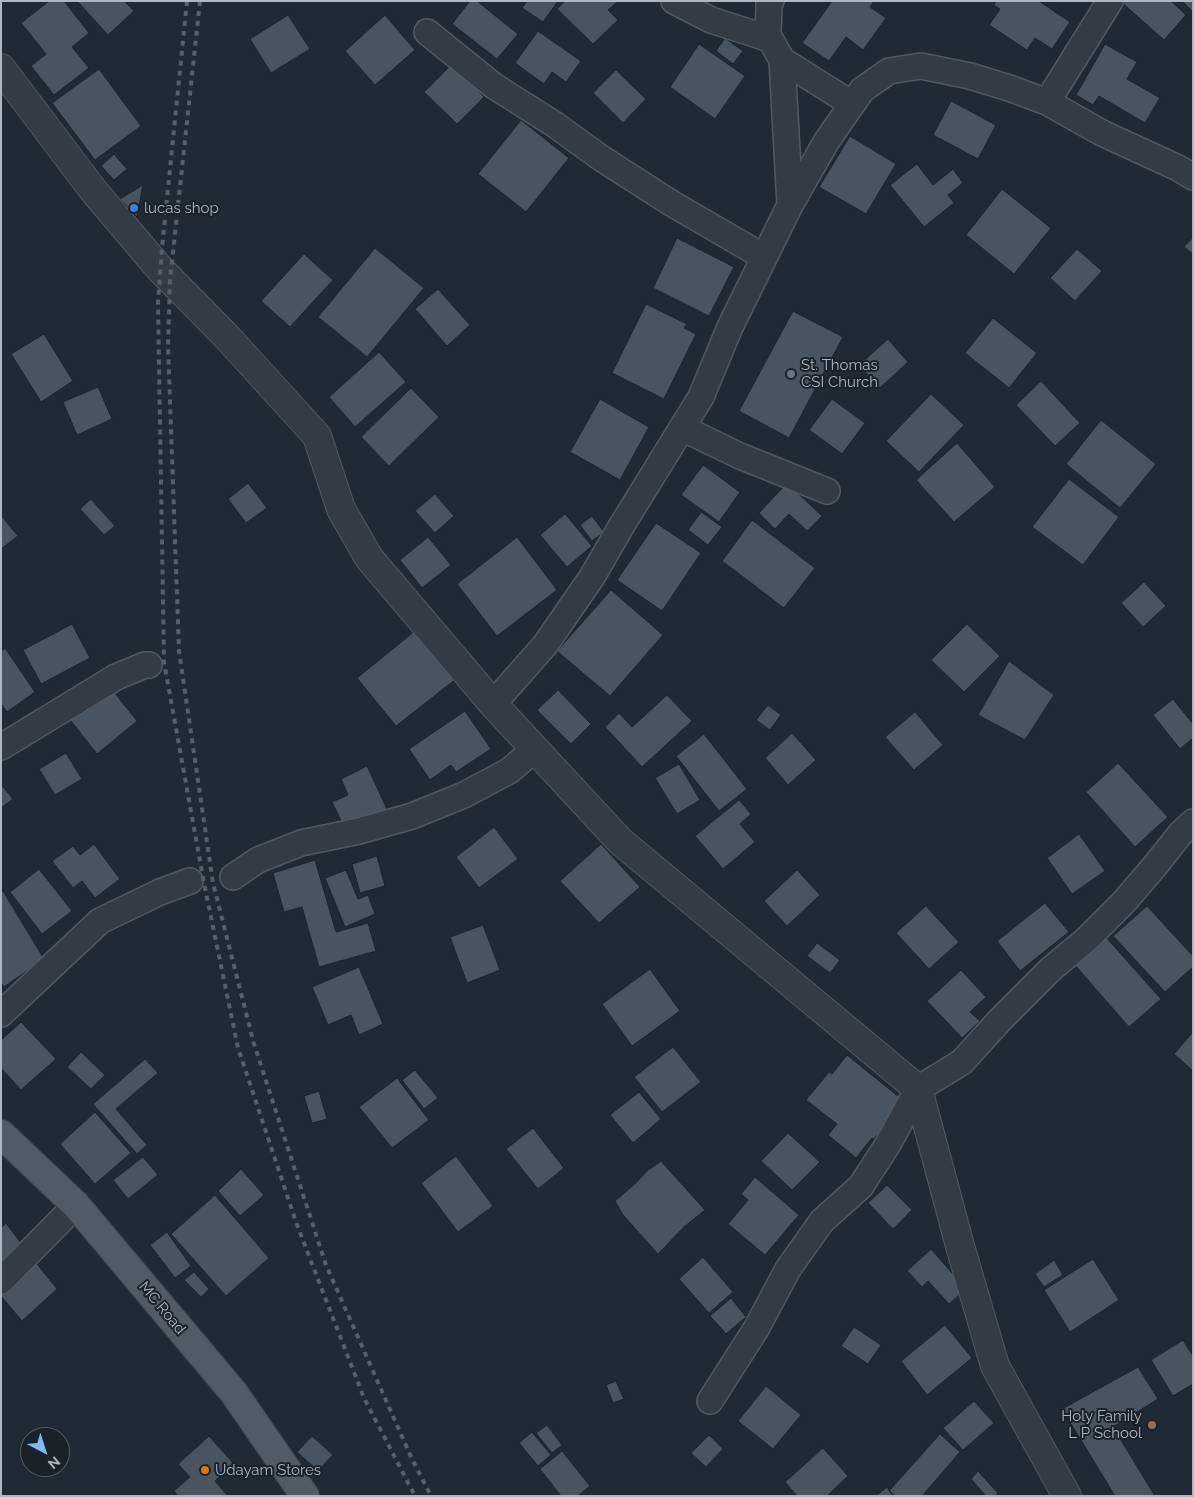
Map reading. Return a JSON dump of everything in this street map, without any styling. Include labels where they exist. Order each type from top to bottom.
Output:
[{"type":"main road","name":"MC Road","points":[[1,1134],[76,1205],[234,1393],[305,1496]]},
{"type":"street","points":[[674,1],[776,50],[852,104]]},
{"type":"street","points":[[772,1],[769,5],[768,34],[776,50],[790,205]]},
{"type":"street","points":[[1047,102],[1110,1]]},
{"type":"street","points":[[428,32],[494,86],[554,124],[601,158],[671,203],[764,257]]},
{"type":"street","points":[[493,704],[545,645],[592,577],[701,397],[730,327],[790,205],[826,142],[862,90],[889,71],[921,66],[970,76],[1047,102],[1102,134],[1178,168],[1193,177]]},
{"type":"street","points":[[1,68],[93,190],[160,269],[227,337],[317,436],[341,509],[369,558],[493,704],[620,841],[918,1089],[960,1246],[995,1366],[1067,1496]]},
{"type":"street","points":[[682,428],[740,456],[827,491]]},
{"type":"street","points":[[1,747],[116,677],[148,665]]},
{"type":"street","points":[[233,878],[258,860],[301,843],[359,831],[412,816],[464,795],[509,771],[535,749]]},
{"type":"street","points":[[710,1401],[756,1329],[788,1270],[822,1221],[862,1186],[888,1144],[918,1089],[962,1062],[1000,1020],[1051,969],[1088,939],[1123,903],[1181,833],[1193,822]]},
{"type":"street","points":[[1,1014],[100,922],[160,892],[190,881]]},
{"type":"street","points":[[1,1281],[76,1205]]},
{"type":"building","points":[[49,1],[64,1],[89,33],[72,47],[89,68],[54,95],[31,66],[46,54],[21,23]]},
{"type":"building","points":[[77,1],[124,1],[134,11],[108,35]]},
{"type":"building","points":[[470,1],[477,1],[518,34],[497,59],[452,24]]},
{"type":"building","points":[[527,1],[558,1],[543,22],[522,8]]},
{"type":"building","points":[[565,1],[618,1],[608,10],[618,20],[593,44],[557,9]]},
{"type":"building","points":[[832,1],[874,1],[870,7],[886,18],[863,50],[846,37],[829,61],[802,43]]},
{"type":"building","points":[[996,1],[1039,1],[1070,22],[1052,49],[1035,38],[1027,50],[989,25],[1000,9],[994,5]]},
{"type":"building","points":[[1120,1],[1171,1],[1186,15],[1164,40]]},
{"type":"building","points":[[1182,1],[1193,1],[1193,12]]},
{"type":"building","points":[[288,15],[310,49],[271,73],[250,39]]},
{"type":"building","points":[[385,15],[415,50],[375,85],[345,51]]},
{"type":"building","points":[[538,31],[581,61],[566,82],[552,72],[544,84],[515,63]]},
{"type":"building","points":[[725,38],[743,51],[733,64],[716,51]]},
{"type":"building","points":[[699,44],[745,76],[715,119],[670,87]]},
{"type":"building","points":[[1105,44],[1137,62],[1127,79],[1160,98],[1145,123],[1099,96],[1093,105],[1076,95]]},
{"type":"building","points":[[452,64],[484,97],[457,124],[424,92]]},
{"type":"building","points":[[99,69],[141,126],[95,160],[52,103]]},
{"type":"building","points":[[616,70],[646,99],[623,123],[593,93]]},
{"type":"building","points":[[951,101],[996,125],[978,159],[933,135]]},
{"type":"building","points":[[521,120],[569,158],[526,212],[478,174]]},
{"type":"building","points":[[850,136],[896,164],[866,214],[819,187]]},
{"type":"building","points":[[114,154],[127,169],[114,180],[101,166]]},
{"type":"building","points":[[917,164],[933,185],[953,169],[963,183],[948,195],[954,203],[924,227],[890,185]]},
{"type":"building","name":"lucas shop","points":[[143,185],[141,195],[137,217],[120,199]]},
{"type":"building","points":[[1002,189],[1051,228],[1014,274],[966,235]]},
{"type":"building","points":[[1193,237],[1193,254],[1184,247]]},
{"type":"building","points":[[677,238],[734,267],[709,316],[653,288]]},
{"type":"building","points":[[375,248],[424,288],[367,357],[318,317]]},
{"type":"building","points":[[1077,249],[1102,271],[1075,301],[1050,278]]},
{"type":"building","points":[[304,254],[333,280],[290,327],[261,301]]},
{"type":"building","points":[[438,289],[470,325],[447,346],[415,309]]},
{"type":"building","points":[[646,304],[687,324],[684,328],[696,334],[664,399],[612,373]]},
{"type":"building","name":"St. Thomas CSI Church","points":[[793,311],[843,337],[789,438],[739,411]]},
{"type":"building","points":[[993,318],[1037,353],[1009,388],[965,353]]},
{"type":"building","points":[[44,334],[73,381],[41,402],[11,354]]},
{"type":"building","points":[[888,339],[908,362],[880,388],[859,365]]},
{"type":"building","points":[[379,352],[406,382],[355,427],[329,397]]},
{"type":"building","points":[[1041,381],[1080,423],[1055,446],[1016,405]]},
{"type":"building","points":[[98,387],[112,419],[77,435],[63,402]]},
{"type":"building","points":[[411,388],[439,417],[389,466],[361,437]]},
{"type":"building","points":[[931,394],[964,425],[919,472],[886,441]]},
{"type":"building","points":[[600,399],[649,427],[620,480],[570,452]]},
{"type":"building","points":[[832,399],[865,423],[842,454],[809,430]]},
{"type":"building","points":[[1101,420],[1156,464],[1120,508],[1066,464]]},
{"type":"building","points":[[957,443],[995,487],[954,522],[916,480]]},
{"type":"building","points":[[703,465],[740,492],[719,522],[681,495]]},
{"type":"building","points":[[1069,479],[1119,517],[1083,565],[1032,527]]},
{"type":"building","points":[[248,483],[267,508],[246,523],[228,499]]},
{"type":"building","points":[[787,483],[822,516],[807,531],[789,514],[775,529],[759,513]]},
{"type":"building","points":[[435,494],[454,516],[435,533],[415,511]]},
{"type":"building","points":[[91,499],[115,526],[104,535],[80,509]]},
{"type":"building","points":[[701,512],[722,527],[708,545],[688,530]]},
{"type":"building","points":[[565,514],[592,546],[567,567],[540,535]]},
{"type":"building","points":[[1,515],[18,536],[1,549]]},
{"type":"building","points":[[592,516],[604,532],[592,541],[580,525]]},
{"type":"building","points":[[752,520],[815,568],[784,608],[722,561]]},
{"type":"building","points":[[656,523],[701,553],[662,611],[617,580]]},
{"type":"building","points":[[428,537],[451,565],[422,588],[400,560]]},
{"type":"building","points":[[517,537],[557,590],[497,636],[457,584]]},
{"type":"building","points":[[1144,582],[1166,606],[1143,627],[1121,603]]},
{"type":"building","points":[[611,590],[663,635],[610,696],[557,651]]},
{"type":"building","points":[[72,624],[90,658],[41,684],[23,650]]},
{"type":"building","points":[[967,624],[1000,656],[964,692],[931,660]]},
{"type":"building","points":[[416,630],[456,679],[396,726],[357,678]]},
{"type":"building","points":[[5,648],[35,692],[7,712],[1,704],[1,651]]},
{"type":"building","points":[[1009,661],[1054,695],[1025,740],[978,715]]},
{"type":"building","points":[[107,683],[137,721],[97,754],[67,716]]},
{"type":"building","points":[[558,690],[591,724],[571,744],[537,710]]},
{"type":"building","points":[[667,695],[692,721],[642,767],[605,727],[619,713],[632,727]]},
{"type":"building","points":[[1173,699],[1193,724],[1193,738],[1180,749],[1153,715]]},
{"type":"building","points":[[768,705],[781,715],[770,730],[756,720]]},
{"type":"building","points":[[465,711],[491,749],[456,772],[451,765],[430,780],[409,749]]},
{"type":"building","points":[[915,712],[943,745],[914,770],[885,737]]},
{"type":"building","points":[[792,733],[816,760],[788,785],[765,758]]},
{"type":"building","points":[[704,734],[747,789],[719,811],[676,756]]},
{"type":"building","points":[[66,753],[82,779],[55,795],[39,769]]},
{"type":"building","points":[[1118,763],[1168,817],[1135,847],[1086,792]]},
{"type":"building","points":[[679,764],[700,800],[677,814],[655,778]]},
{"type":"building","points":[[367,766],[387,809],[345,829],[332,802],[348,795],[341,779]]},
{"type":"building","points":[[1,784],[13,799],[1,808]]},
{"type":"building","points":[[739,800],[751,814],[740,824],[755,842],[723,869],[695,836]]},
{"type":"building","points":[[494,827],[518,859],[479,888],[456,857]]},
{"type":"building","points":[[1079,834],[1105,871],[1072,894],[1047,858]]},
{"type":"building","points":[[94,844],[120,879],[95,898],[82,881],[73,888],[52,861],[73,846],[80,855]]},
{"type":"building","points":[[601,844],[640,887],[599,923],[560,881]]},
{"type":"building","points":[[377,856],[385,886],[360,893],[352,864]]},
{"type":"building","points":[[315,860],[336,932],[368,923],[376,951],[319,967],[302,907],[284,912],[273,873]]},
{"type":"building","points":[[39,869],[72,911],[42,934],[10,892]]},
{"type":"building","points":[[346,870],[358,899],[368,895],[375,914],[345,927],[325,878]]},
{"type":"building","points":[[797,870],[820,895],[787,926],[764,901]]},
{"type":"building","points":[[3,891],[44,959],[4,987],[1,983],[1,892]]},
{"type":"building","points":[[1045,903],[1069,932],[1020,971],[997,941]]},
{"type":"building","points":[[926,906],[959,942],[929,969],[896,933]]},
{"type":"building","points":[[1147,906],[1193,956],[1193,967],[1165,992],[1113,936]]},
{"type":"building","points":[[483,925],[500,970],[467,983],[450,937]]},
{"type":"building","points":[[1104,935],[1161,999],[1129,1027],[1073,963]]},
{"type":"building","points":[[817,943],[840,960],[830,973],[807,956]]},
{"type":"building","points":[[359,967],[383,1024],[359,1035],[351,1015],[328,1025],[312,987]]},
{"type":"building","points":[[650,969],[680,1011],[632,1046],[602,1004]]},
{"type":"building","points":[[961,970],[986,997],[970,1012],[980,1021],[962,1038],[927,1001]]},
{"type":"building","points":[[21,1022],[56,1059],[21,1090],[1,1068],[1,1040]]},
{"type":"building","points":[[1193,1032],[1193,1071],[1174,1054]]},
{"type":"building","points":[[673,1047],[701,1082],[662,1112],[634,1077]]},
{"type":"building","points":[[81,1052],[105,1075],[91,1089],[67,1067]]},
{"type":"building","points":[[847,1055],[904,1101],[874,1139],[872,1138],[856,1158],[828,1135],[837,1124],[806,1100],[829,1072],[832,1074]]},
{"type":"building","points":[[145,1059],[158,1073],[116,1109],[147,1145],[137,1154],[93,1104]]},
{"type":"building","points":[[415,1070],[438,1098],[424,1109],[402,1080]]},
{"type":"building","points":[[397,1078],[429,1120],[392,1148],[359,1107]]},
{"type":"building","points":[[319,1091],[327,1119],[312,1123],[304,1096]]},
{"type":"building","points":[[639,1092],[661,1119],[633,1143],[610,1115]]},
{"type":"building","points":[[95,1112],[131,1153],[95,1184],[60,1144]]},
{"type":"building","points":[[533,1128],[564,1168],[538,1189],[506,1149]]},
{"type":"building","points":[[788,1133],[820,1162],[792,1190],[761,1161]]},
{"type":"building","points":[[456,1156],[493,1206],[458,1232],[421,1183]]},
{"type":"building","points":[[143,1157],[158,1175],[128,1199],[113,1180]]},
{"type":"building","points":[[661,1161],[705,1210],[684,1227],[658,1254],[623,1215],[615,1201],[647,1171]]},
{"type":"building","points":[[241,1169],[264,1195],[240,1216],[218,1191]]},
{"type":"building","points":[[755,1177],[799,1215],[765,1255],[728,1224],[748,1200],[741,1194]]},
{"type":"building","points":[[887,1185],[912,1210],[893,1229],[868,1203]]},
{"type":"building","points":[[215,1195],[269,1258],[226,1296],[171,1234]]},
{"type":"building","points":[[6,1223],[24,1247],[1,1267],[1,1228]]},
{"type":"building","points":[[167,1232],[191,1266],[175,1278],[150,1245]]},
{"type":"building","points":[[931,1249],[966,1289],[949,1304],[928,1281],[922,1287],[907,1271]]},
{"type":"building","points":[[703,1257],[733,1292],[709,1313],[679,1279]]},
{"type":"building","points":[[1093,1259],[1119,1300],[1070,1332],[1044,1290]]},
{"type":"building","points":[[34,1260],[57,1289],[22,1321],[1,1296],[1,1288]]},
{"type":"building","points":[[1054,1260],[1063,1275],[1044,1287],[1035,1274]]},
{"type":"building","points":[[194,1272],[209,1289],[201,1297],[184,1280]]},
{"type":"building","points":[[731,1298],[746,1317],[726,1334],[710,1316]]},
{"type":"building","points":[[945,1325],[972,1358],[927,1395],[901,1361]]},
{"type":"building","points":[[854,1327],[881,1345],[868,1364],[841,1346]]},
{"type":"building","points":[[1183,1340],[1193,1356],[1193,1384],[1173,1396],[1151,1360]]},
{"type":"building","name":"Holy Family L P School","points":[[1138,1367],[1158,1399],[1113,1427],[1155,1496],[1115,1496],[1062,1409]]},
{"type":"building","points":[[616,1381],[624,1399],[613,1403],[606,1385]]},
{"type":"building","points":[[766,1386],[801,1415],[773,1449],[738,1421]]},
{"type":"building","points":[[974,1401],[994,1423],[963,1450],[943,1428]]},
{"type":"building","points":[[547,1425],[562,1445],[552,1453],[536,1433]]},
{"type":"building","points":[[532,1432],[551,1455],[538,1466],[519,1443]]},
{"type":"building","points":[[940,1434],[960,1452],[922,1496],[895,1496],[889,1491]]},
{"type":"building","points":[[709,1435],[723,1449],[706,1467],[691,1453]]},
{"type":"building","name":"Udayam Stores","points":[[209,1436],[234,1464],[215,1481],[228,1496],[178,1496],[174,1491],[190,1477],[178,1464]]},
{"type":"building","points":[[312,1436],[333,1455],[318,1471],[297,1452]]},
{"type":"building","points":[[823,1448],[848,1476],[827,1496],[797,1496],[785,1482]]},
{"type":"building","points":[[562,1451],[590,1486],[578,1496],[561,1496],[540,1469]]},
{"type":"building","points":[[978,1471],[998,1493],[995,1496],[986,1496],[971,1479]]},
{"type":"building","points":[[887,1487],[893,1496],[876,1496]]},
{"type":"railway","points":[[187,1],[158,303],[164,662],[204,883],[238,1048],[297,1225],[364,1398],[415,1496]]},
{"type":"railway","points":[[200,1],[170,280],[168,346],[179,651],[213,883],[254,1044],[326,1265],[412,1459],[431,1496]]},
{"type":"place","name":"lucas shop","points":[[134,208]]},
{"type":"place","name":"St. Thomas CSI Church","points":[[791,374]]},
{"type":"place","name":"Holy Family L P School","points":[[1152,1425]]},
{"type":"place","name":"Udayam Stores","points":[[205,1470]]}]
